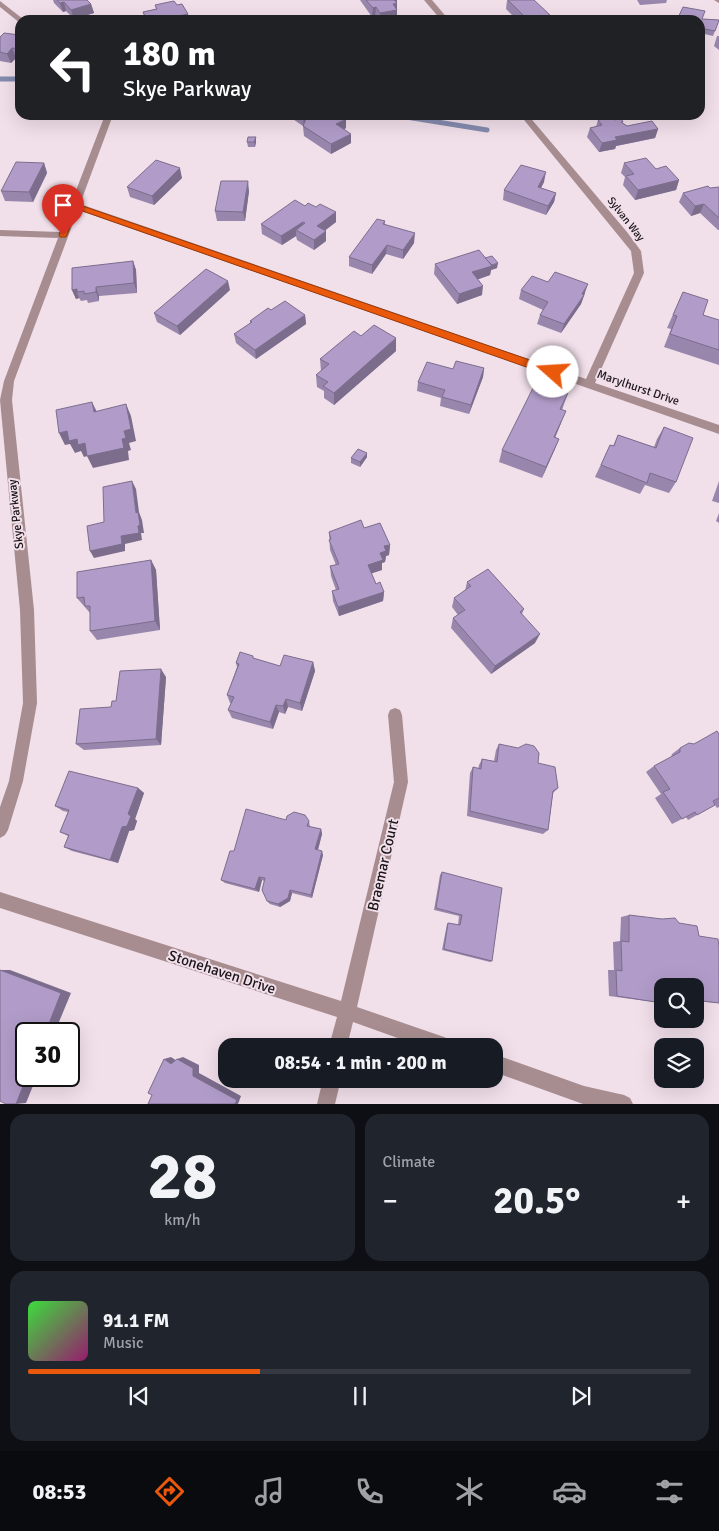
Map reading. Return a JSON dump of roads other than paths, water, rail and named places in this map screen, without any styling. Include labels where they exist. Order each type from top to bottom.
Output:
[{"type":"street","points":[[428,0],[441,15]]},
{"type":"street","points":[[0,3],[15,16]]},
{"type":"street","points":[[74,205],[107,120]]},
{"type":"street","name":"Sylvan Way","points":[[528,120],[624,234],[636,252],[639,272],[589,384]]},
{"type":"street","name":"Skye Parkway","points":[[0,830],[16,781],[30,703],[27,610],[7,424],[5,381],[74,205]]},
{"type":"street","name":"Marylhurst Drive","points":[[74,205],[719,430]]},
{"type":"street","points":[[0,233],[63,235]]},
{"type":"street","name":"Braemar Court","points":[[340,1038],[402,782],[396,715]]},
{"type":"street","name":"Stonehaven Drive","points":[[0,900],[348,1012],[421,1038]]},
{"type":"street","points":[[503,1066],[584,1095],[624,1104]]},
{"type":"street","points":[[326,1104],[330,1088]]},
{"type":"waterway","points":[[0,79],[15,79]]},
{"type":"waterway","points":[[425,120],[487,130]]}]
